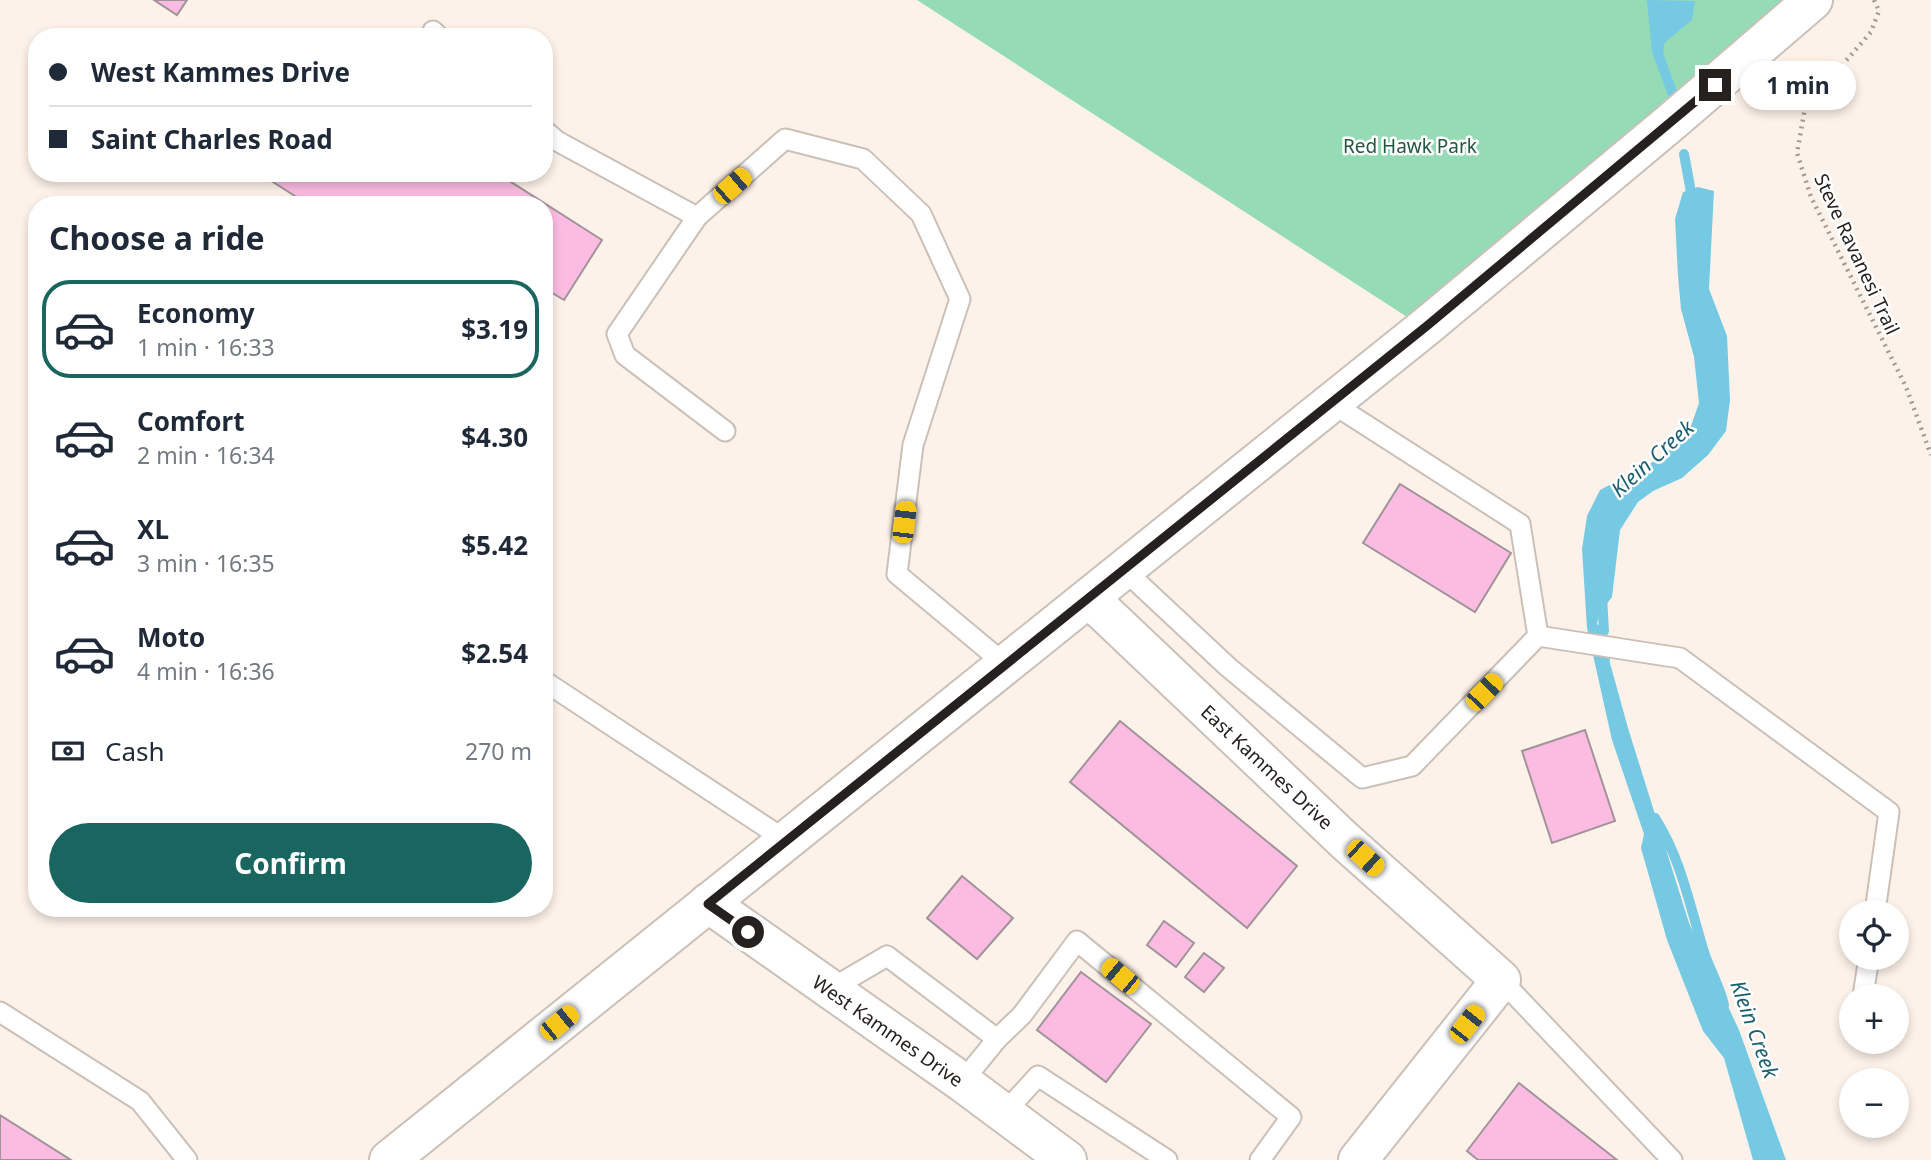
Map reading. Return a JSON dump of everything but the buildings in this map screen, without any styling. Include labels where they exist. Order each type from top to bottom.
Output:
[{"type":"street","points":[[389,1160],[1089,598],[1122,568],[1428,325],[1671,123],[1813,0]]},
{"type":"street","name":"East Kammes Drive","points":[[1089,598],[1345,841],[1501,980]]},
{"type":"street","name":"West Kammes Drive","points":[[708,904],[962,1082],[1067,1160]]},
{"type":"street","points":[[1358,1160],[1501,980]]},
{"type":"lane","points":[[553,138],[697,217]]},
{"type":"lane","points":[[725,431],[625,355],[617,334],[697,217],[785,139],[863,159],[921,214],[960,299],[913,445],[897,573],[1006,665]]},
{"type":"lane","points":[[1330,402],[1520,524],[1538,636]]},
{"type":"lane","points":[[1122,568],[1228,667],[1362,778],[1412,766],[1538,636]]},
{"type":"lane","points":[[1538,636],[1680,657],[1889,812],[1877,900]]},
{"type":"lane","points":[[553,687],[787,841]]},
{"type":"lane","points":[[962,1082],[997,1039],[1022,1015],[1077,941],[1291,1117],[1260,1160]]},
{"type":"lane","points":[[829,990],[887,956],[997,1039]]},
{"type":"lane","points":[[1501,980],[1672,1160]]},
{"type":"lane","points":[[0,1012],[140,1101],[187,1160]]},
{"type":"lane","points":[[1004,1113],[1038,1076],[1167,1160]]},
{"type":"path","name":"Steve Ravanesi Trail","points":[[1874,0],[1879,11],[1871,32],[1805,108],[1797,153],[1811,197],[1906,387],[1931,455]]},
{"type":"green space","name":"Red Hawk Park","points":[[917,0],[1812,0],[1421,326]]},
{"type":"water","points":[[1647,0],[1695,1],[1692,20],[1652,53]]},
{"type":"water","points":[[1698,187],[1714,191],[1709,289],[1727,336],[1730,400],[1726,431],[1708,455],[1682,478],[1653,491],[1638,502],[1620,530],[1612,597],[1599,614],[1597,624],[1607,631],[1610,663],[1628,728],[1689,923],[1739,1030],[1786,1160],[1753,1160],[1724,1058],[1703,1031],[1667,940],[1641,848],[1644,834],[1612,740],[1587,628],[1582,549],[1587,516],[1600,490],[1651,463],[1671,448],[1691,426],[1699,403],[1694,357],[1681,309],[1675,219],[1683,192]]},
{"type":"waterway","name":"Klein Creek","points":[[1661,34],[1658,54],[1675,100]]},
{"type":"waterway","name":"Klein Creek","points":[[1684,154],[1693,203]]},
{"type":"waterway","name":"Klein Creek","points":[[1602,596],[1604,631]]},
{"type":"waterway","name":"Klein Creek","points":[[1655,818],[1679,867],[1705,955],[1724,1005]]},
{"type":"route","points":[[748,932],[708,904],[1089,598],[1122,568],[1428,325],[1715,85]]}]
